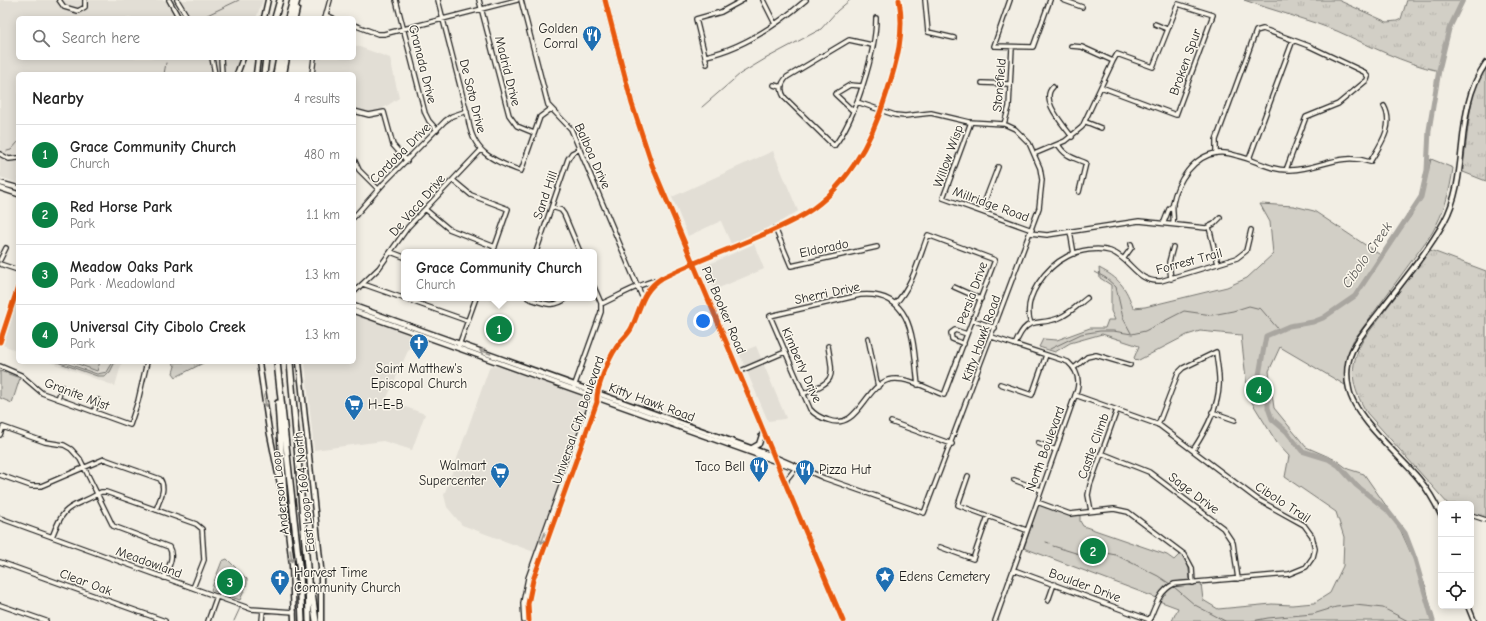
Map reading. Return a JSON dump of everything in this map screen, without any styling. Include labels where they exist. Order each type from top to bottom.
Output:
[{"type":"highway","points":[[275,16],[279,0]]},
{"type":"highway","points":[[289,16],[293,0]]},
{"type":"highway","points":[[293,16],[298,0]]},
{"type":"highway","points":[[264,72],[266,60]]},
{"type":"highway","points":[[276,72],[278,60]]},
{"type":"highway","points":[[280,72],[283,60]]},
{"type":"highway","points":[[276,364],[285,508]]},
{"type":"highway","name":"Anderson Loop","points":[[276,364],[300,574],[302,621]]},
{"type":"highway","name":"Anderson Loop","points":[[290,364],[307,560],[309,621]]},
{"type":"highway","points":[[307,560],[316,621]]},
{"type":"main road","points":[[295,16],[298,0]]},
{"type":"main road","name":"Pat Booker Road","points":[[605,0],[645,144],[664,196],[843,621]]},
{"type":"main road","points":[[262,16],[267,2]]},
{"type":"main road","points":[[264,16],[267,2]]},
{"type":"main road","points":[[240,72],[243,60]]},
{"type":"main road","points":[[254,60],[257,68]]},
{"type":"main road","points":[[256,72],[258,60]]},
{"type":"main road","points":[[284,72],[286,60]]},
{"type":"main road","points":[[1438,507],[1419,479],[1356,408],[1349,390],[1348,368],[1352,351],[1358,340],[1412,268],[1447,216],[1456,190],[1470,92],[1486,63]]},
{"type":"main road","points":[[0,183],[16,187]]},
{"type":"main road","points":[[0,188],[16,193]]},
{"type":"main road","name":"Kitty Hawk Road","points":[[356,307],[496,361],[574,386],[774,458]]},
{"type":"main road","name":"Kitty Hawk Road","points":[[356,312],[392,322]]},
{"type":"main road","name":"Kitty Hawk Road","points":[[459,346],[497,356],[527,370]]},
{"type":"main road","name":"East Loop 1604 North","points":[[259,364],[269,430],[285,508],[292,565],[294,621]]},
{"type":"main road","name":"East Loop 1604 North","points":[[299,364],[321,568],[322,621]]},
{"type":"main road","points":[[751,448],[759,444],[763,432]]},
{"type":"main road","name":"Kitty Hawk Road","points":[[720,439],[751,448],[774,458]]},
{"type":"main road","points":[[1469,609],[1474,621]]},
{"type":"street","points":[[59,0],[64,7],[78,11],[85,7],[86,0]]},
{"type":"street","points":[[169,0],[177,16]]},
{"type":"street","points":[[176,0],[187,16]]},
{"type":"street","points":[[325,16],[330,0]]},
{"type":"street","name":"Granada Drive","points":[[396,0],[426,116],[437,130]]},
{"type":"street","name":"De Soto Drive","points":[[438,0],[472,137],[481,150],[495,161],[521,171],[534,133]]},
{"type":"street","name":"Madrid Drive","points":[[479,0],[509,115],[519,127],[534,133]]},
{"type":"street","points":[[356,26],[381,34],[517,0]]},
{"type":"street","name":"Balboa Drive","points":[[521,0],[547,101],[551,108],[570,126],[643,299]]},
{"type":"street","points":[[707,64],[696,19],[717,13],[743,0]]},
{"type":"street","points":[[762,0],[775,24]]},
{"type":"street","points":[[706,56],[741,44],[775,24],[806,0]]},
{"type":"street","name":"Universal City Boulevard","points":[[529,621],[528,604],[535,574],[597,402],[597,395],[610,359],[615,349],[630,330],[643,299],[658,280],[805,214],[831,192],[847,175],[869,141],[882,110],[901,37],[902,13],[899,0]]},
{"type":"street","points":[[925,0],[928,32],[954,38]]},
{"type":"street","points":[[1010,0],[994,46],[1033,47],[1050,0]]},
{"type":"street","points":[[1063,0],[1082,7]]},
{"type":"street","name":"Broken Spur","points":[[1101,87],[1176,115],[1212,15],[1178,4],[1167,29]]},
{"type":"street","points":[[781,87],[785,98],[834,146],[844,132],[857,102],[872,45],[876,18]]},
{"type":"street","points":[[1034,154],[1072,137],[1086,122],[1117,54],[1153,67],[1167,29],[1155,24]]},
{"type":"street","points":[[1216,153],[1216,140],[1256,31],[1263,29],[1293,40],[1364,72],[1369,77],[1338,104],[1306,117],[1286,170]]},
{"type":"street","points":[[781,87],[787,77],[849,40],[872,45]]},
{"type":"street","points":[[1249,159],[1293,40]]},
{"type":"street","points":[[1071,46],[1082,47],[1113,61]]},
{"type":"street","name":"Stonefield","points":[[1004,124],[1009,107],[1012,47]]},
{"type":"street","points":[[212,60],[215,72]]},
{"type":"street","points":[[221,60],[222,72]]},
{"type":"street","points":[[312,72],[314,60]]},
{"type":"street","points":[[982,83],[1010,84]]},
{"type":"street","points":[[774,85],[781,87]]},
{"type":"street","points":[[853,111],[835,94],[850,85],[862,86]]},
{"type":"street","points":[[1052,87],[1048,94],[1050,104],[1072,137]]},
{"type":"street","points":[[1092,94],[1098,96]]},
{"type":"street","points":[[857,102],[905,116],[931,113],[971,122],[1004,124]]},
{"type":"street","points":[[1173,224],[1173,205],[1182,180],[1188,171],[1200,160],[1216,153],[1249,159],[1278,170],[1305,169],[1347,158],[1358,158],[1370,162],[1389,127],[1389,118],[1384,106]]},
{"type":"street","points":[[534,133],[540,117],[551,108]]},
{"type":"street","name":"Cordoba Drive","points":[[356,215],[378,189],[450,117],[466,111]]},
{"type":"street","points":[[356,112],[369,115],[384,112],[393,145],[407,161]]},
{"type":"street","name":"Willow Wisp","points":[[943,198],[971,122]]},
{"type":"street","points":[[1086,122],[1101,128]]},
{"type":"street","name":"Kitty Hawk Road","points":[[774,458],[924,513],[992,338],[1041,202],[1042,180],[1034,154],[1023,135],[1015,128],[1004,124]]},
{"type":"street","points":[[1058,144],[1067,156],[1086,163],[1078,192]]},
{"type":"street","name":"Sand Hill","points":[[537,249],[568,159],[572,153],[580,149]]},
{"type":"street","name":"De Vaca Drive","points":[[356,290],[383,264],[408,228],[481,150]]},
{"type":"street","points":[[0,154],[9,159],[16,158]]},
{"type":"street","points":[[356,163],[359,170],[378,189]]},
{"type":"street","points":[[981,211],[998,167]]},
{"type":"street","points":[[425,209],[449,229],[494,247],[508,208],[470,195],[453,180]]},
{"type":"street","name":"Millridge Road","points":[[943,198],[981,211],[1031,232]]},
{"type":"street","points":[[1164,222],[1169,209],[1173,205]]},
{"type":"street","points":[[552,207],[561,210],[564,214],[579,249]]},
{"type":"street","points":[[1031,232],[1047,234],[1135,221],[1164,222],[1198,228],[1209,227],[1220,218]]},
{"type":"street","points":[[1209,227],[1218,264]]},
{"type":"street","name":"Eldorado","points":[[776,228],[791,266],[878,247]]},
{"type":"street","name":"Forrest Trail","points":[[1031,324],[1028,309],[1038,282],[1064,259],[1074,254],[1099,249],[1109,251],[1124,258],[1138,274],[1145,279],[1155,282],[1171,279],[1237,258],[1246,250],[1251,230]]},
{"type":"street","points":[[1070,231],[1074,254]]},
{"type":"street","name":"Persia Drive","points":[[895,304],[903,296],[909,284],[928,235],[995,260],[944,395]]},
{"type":"street","points":[[1124,258],[1132,247],[1131,244]]},
{"type":"street","points":[[1171,279],[1169,262],[1172,247]]},
{"type":"street","points":[[0,260],[6,248]]},
{"type":"street","points":[[391,252],[401,256]]},
{"type":"street","points":[[0,264],[16,269]]},
{"type":"street","points":[[601,304],[650,281],[658,280]]},
{"type":"street","points":[[363,284],[401,297]]},
{"type":"street","points":[[954,288],[981,299]]},
{"type":"street","points":[[0,342],[16,293]]},
{"type":"street","name":"Sherri Drive","points":[[770,316],[869,294],[882,296],[895,304],[906,315],[911,327],[918,385]]},
{"type":"street","points":[[574,386],[600,315],[601,304],[597,295]]},
{"type":"street","points":[[1015,345],[1022,331],[1031,324],[1060,318],[1087,298]]},
{"type":"street","points":[[411,301],[468,321]]},
{"type":"street","points":[[459,346],[475,301]]},
{"type":"street","points":[[540,301],[552,304],[562,301]]},
{"type":"street","name":"Kimberly Drive","points":[[770,316],[807,405],[821,418],[840,423],[848,420],[878,387],[886,381],[895,379],[918,385],[944,395]]},
{"type":"street","points":[[973,320],[995,328]]},
{"type":"street","name":"Persia Drive","points":[[964,344],[952,339],[952,332],[955,330],[967,334]]},
{"type":"street","points":[[868,338],[878,387]]},
{"type":"street","points":[[992,338],[1068,362],[1074,368],[1087,358],[1096,355],[1130,365]]},
{"type":"street","points":[[803,394],[825,384],[830,380],[832,370],[828,346]]},
{"type":"street","points":[[738,372],[785,352]]},
{"type":"street","points":[[1158,425],[1178,374],[1183,368],[1216,352],[1219,387],[1212,412],[1203,434],[1193,450]]},
{"type":"street","points":[[1000,384],[1032,395],[1046,355]]},
{"type":"street","points":[[496,361],[497,356]]},
{"type":"street","name":"Granite Mist","points":[[0,366],[22,373],[38,391],[130,425],[147,364]]},
{"type":"street","name":"North Boulevard","points":[[995,621],[1075,395],[1079,380],[1074,368]]},
{"type":"street","points":[[58,399],[62,387]]},
{"type":"street","name":"Universal City Boulevard","points":[[524,621],[523,602],[530,572],[592,400],[597,395]]},
{"type":"street","name":"Cibolo Trail","points":[[1075,395],[1158,425],[1257,499],[1304,525],[1312,536],[1315,548],[1314,557],[1302,570],[1289,574],[1174,584],[1167,588],[1158,599],[1149,620]]},
{"type":"street","points":[[94,412],[98,400]]},
{"type":"street","name":"Castle Climb","points":[[1091,512],[1088,490],[1117,410]]},
{"type":"street","points":[[1212,412],[1235,420]]},
{"type":"street","points":[[891,422],[952,444]]},
{"type":"street","points":[[0,435],[3,427],[45,442],[59,443],[69,447],[77,454],[113,526],[169,547],[172,551],[172,557],[164,578]]},
{"type":"street","points":[[580,434],[585,436]]},
{"type":"street","points":[[1038,443],[1056,450]]},
{"type":"street","name":"Sage Drive","points":[[1101,453],[1149,472],[1224,528],[1233,542],[1238,579]]},
{"type":"street","name":"Kitty Hawk Road","points":[[774,458],[795,469],[806,471]]},
{"type":"street","points":[[0,475],[31,486],[41,486],[104,459],[160,480],[163,483],[163,489],[156,510]]},
{"type":"street","points":[[568,468],[572,469]]},
{"type":"street","points":[[786,487],[787,479],[795,469]]},
{"type":"street","points":[[968,476],[958,505],[1026,530]]},
{"type":"street","points":[[1014,480],[1041,490]]},
{"type":"street","points":[[52,537],[64,511],[106,492],[196,524],[202,529],[204,560],[193,588]]},
{"type":"street","points":[[556,501],[560,503]]},
{"type":"street","points":[[1037,502],[1070,514],[1117,510],[1134,516],[1185,555],[1192,568],[1193,583]]},
{"type":"street","points":[[940,547],[973,559],[988,516]]},
{"type":"street","points":[[1474,516],[1486,520]]},
{"type":"street","name":"Meadowland","points":[[0,518],[251,609],[294,612]]},
{"type":"street","points":[[548,523],[553,525]]},
{"type":"street","name":"Clear Oak","points":[[0,562],[165,621]]},
{"type":"street","name":"Boulder Drive","points":[[1014,570],[1149,620]]},
{"type":"street","points":[[530,572],[535,574]]},
{"type":"street","points":[[1048,601],[1054,584]]},
{"type":"street","points":[[208,621],[217,596]]},
{"type":"street","points":[[0,604],[46,621]]},
{"type":"street","points":[[262,621],[263,610]]},
{"type":"shaded area","points":[[0,0],[263,0],[257,16],[16,16],[16,60],[241,60],[237,72],[16,72],[16,182],[0,177]]},
{"type":"shaded area","points":[[356,46],[390,58],[399,98],[382,109],[366,113],[356,109],[356,72],[315,72],[318,60],[356,60]]},
{"type":"shaded area","points":[[773,151],[798,211],[778,223],[731,244],[721,221],[688,236],[672,197]]},
{"type":"shaded area","points":[[754,244],[764,269],[714,290],[705,266]]},
{"type":"shaded area","points":[[16,306],[16,350],[3,345]]},
{"type":"shaded area","points":[[356,315],[415,335],[386,400],[425,414],[412,450],[383,441],[314,450],[305,364],[356,364]]},
{"type":"shaded area","points":[[756,346],[786,418],[784,419],[768,421],[739,353]]},
{"type":"shaded area","points":[[54,364],[121,364],[115,386]]},
{"type":"shaded area","points":[[490,366],[503,367],[587,398],[588,402],[534,552],[462,525],[447,507],[444,495]]},
{"type":"green space","points":[[1244,0],[1338,0],[1387,22],[1401,19],[1407,0],[1461,0],[1447,33],[1439,71],[1399,59],[1337,31]]},
{"type":"green space","points":[[1486,68],[1486,181],[1463,172],[1463,167],[1470,103],[1476,84]]},
{"type":"green space","points":[[1431,159],[1453,168],[1443,210],[1432,233],[1353,341],[1346,359],[1345,385],[1280,347],[1269,371],[1274,408],[1306,447],[1336,460],[1348,469],[1364,474],[1396,520],[1426,587],[1434,621],[1172,621],[1178,608],[1159,601],[1172,587],[1182,585],[1201,583],[1203,600],[1218,609],[1272,604],[1292,605],[1314,603],[1330,593],[1343,566],[1344,537],[1336,512],[1285,477],[1289,456],[1277,443],[1248,396],[1241,335],[1200,331],[1187,335],[1137,361],[1134,358],[1139,346],[1102,334],[1070,343],[1055,352],[1039,347],[1043,339],[1057,340],[1090,328],[1105,328],[1108,320],[1115,320],[1111,311],[1111,285],[1100,278],[1099,268],[1121,284],[1128,294],[1133,308],[1145,307],[1227,287],[1247,278],[1273,254],[1270,222],[1260,204],[1294,206],[1314,211],[1382,256],[1411,216],[1425,185]]},
{"type":"green space","points":[[1430,250],[1486,271],[1486,518],[1474,514],[1474,501],[1445,501],[1367,413],[1358,394],[1353,377],[1355,359],[1363,340]]},
{"type":"green space","points":[[63,364],[69,364],[97,374],[107,372],[112,364],[114,364],[110,372],[104,376],[97,376]]},
{"type":"green space","points":[[78,364],[99,364],[97,371]]},
{"type":"green space","points":[[174,364],[201,364],[176,377],[173,373],[175,366]]},
{"type":"green space","points":[[0,371],[20,378],[12,403],[0,398]]},
{"type":"green space","points":[[1039,505],[1068,514],[1080,514],[1080,521],[1083,526],[1167,555],[1174,560],[1180,554],[1187,562],[1190,580],[1180,581],[1167,586],[1157,598],[1024,548],[1035,515],[1032,513]]},
{"type":"green space","points":[[227,559],[247,579],[247,584],[240,600],[211,590],[222,561]]},
{"type":"waterway","points":[[205,16],[239,0]]},
{"type":"waterway","points":[[702,107],[740,74],[821,29],[837,11],[850,0]]},
{"type":"waterway","name":"Cibolo Creek","points":[[1433,621],[1415,559],[1405,533],[1387,510],[1356,485],[1339,466],[1328,459],[1302,451],[1286,431],[1272,419],[1268,408],[1268,394],[1262,386],[1259,375],[1266,336],[1289,326],[1313,322],[1323,318],[1355,296],[1421,197],[1427,170],[1429,130],[1439,70],[1449,29],[1463,0]]},
{"type":"waterway","points":[[164,72],[166,63]]},
{"type":"waterway","points":[[7,151],[11,150],[16,144]]},
{"type":"waterway","points":[[1095,272],[1106,278],[1116,287],[1123,318],[1131,333]]},
{"type":"waterway","points":[[1050,349],[1081,334],[1100,331],[1113,331],[1132,334],[1145,331],[1184,311],[1212,315],[1249,306],[1261,309],[1278,329]]},
{"type":"waterway","points":[[1053,546],[1079,554],[1100,552],[1116,555],[1158,576],[1170,584]]},
{"type":"waterway","points":[[1174,587],[1195,605],[1225,621]]},
{"type":"waterway","points":[[1252,621],[1313,614],[1336,607],[1355,605],[1383,608],[1408,621]]},
{"type":"waterway","points":[[234,621],[240,608]]},
{"type":"cycle path","points":[[605,0],[632,104],[652,165],[843,621]]},
{"type":"cycle path","points":[[529,621],[528,604],[533,580],[597,402],[598,390],[603,375],[613,353],[631,329],[642,301],[655,283],[662,278],[763,235],[796,219],[828,196],[842,181],[864,148],[881,111],[891,81],[899,47],[901,24],[899,0]]},
{"type":"cycle path","points":[[0,342],[16,293]]},
{"type":"place","name":"Golden Corral","points":[[592,52]]},
{"type":"place","name":"Grace Community Church","points":[[499,329]]},
{"type":"place","name":"Saint Matthew's Episcopal Church","points":[[419,360]]},
{"type":"place","name":"Universal City Cibolo Creek","points":[[1259,390]]},
{"type":"place","name":"H-E-B","points":[[354,421]]},
{"type":"place","name":"Taco Bell","points":[[759,483]]},
{"type":"place","name":"Pizza Hut","points":[[805,486]]},
{"type":"place","name":"Walmart Supercenter","points":[[500,489]]},
{"type":"place","name":"Red Horse Park","points":[[1093,551]]},
{"type":"place","name":"Meadow Oaks Park","points":[[230,582]]},
{"type":"place","name":"Edens Cemetery","points":[[885,593]]},
{"type":"place","name":"Harvest Time Community Church","points":[[280,596]]}]
